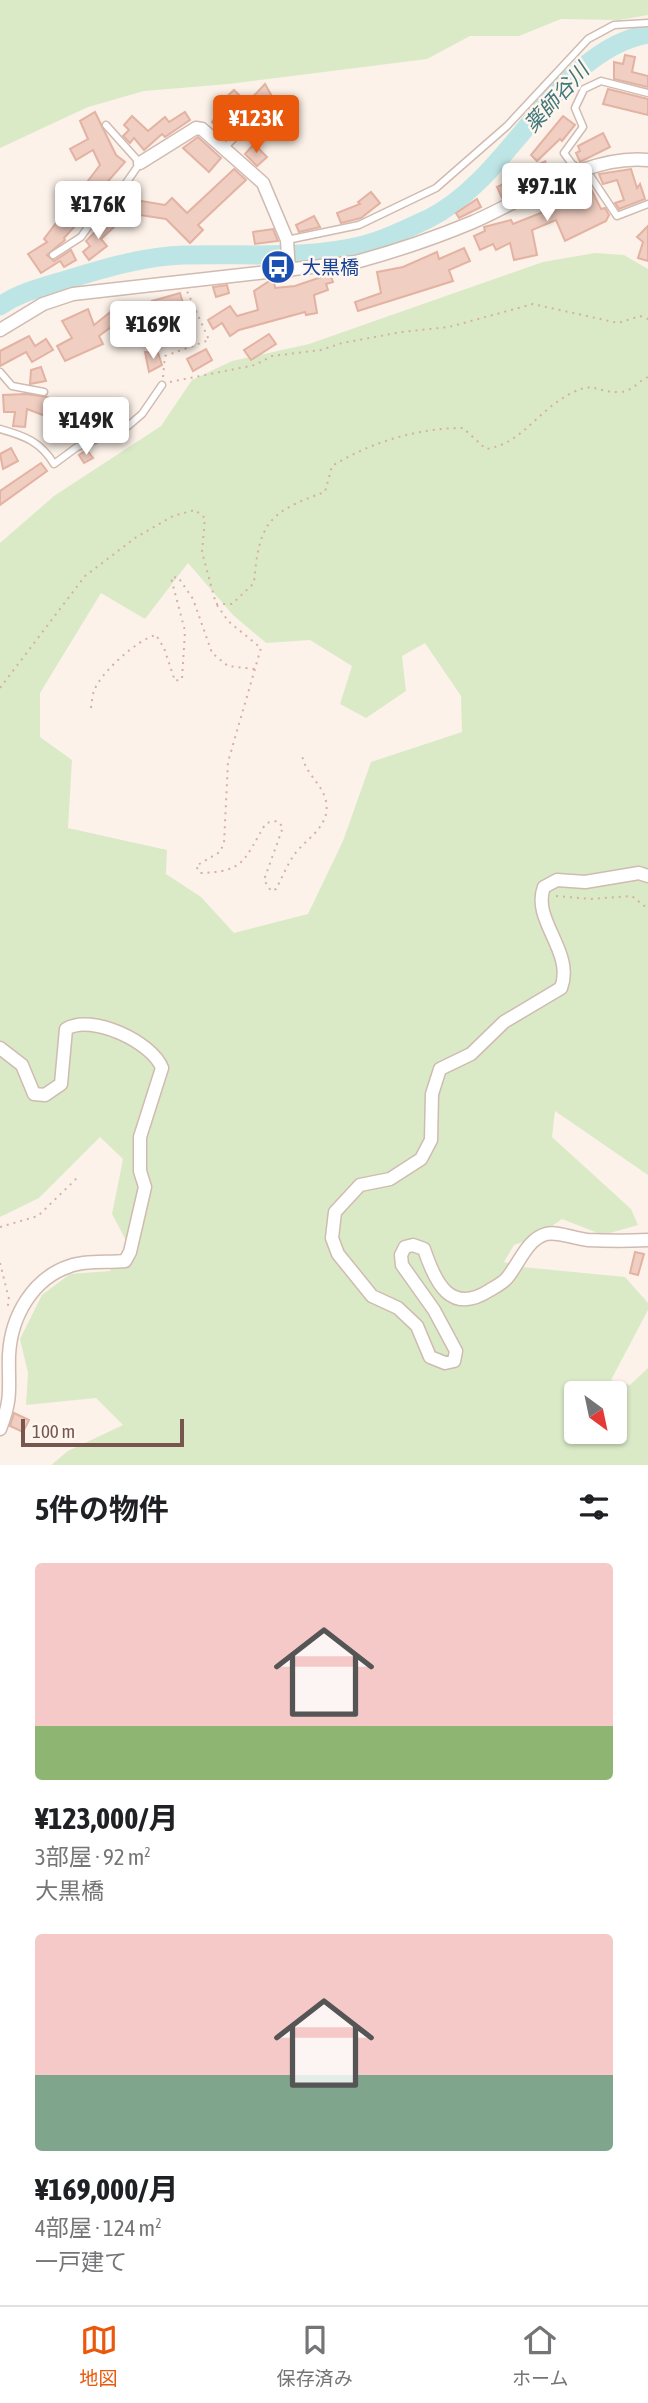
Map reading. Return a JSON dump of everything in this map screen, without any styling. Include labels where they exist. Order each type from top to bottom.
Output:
[{"type":"street","points":[[140,163],[196,128],[202,129],[263,183],[287,243],[289,269]]},
{"type":"street","points":[[0,330],[43,304],[73,294],[356,262],[399,250],[473,222],[583,171],[619,161],[648,160]]},
{"type":"street","points":[[648,876],[639,873],[585,882],[557,880],[544,887],[541,895],[565,963],[561,988],[504,1022],[471,1054],[440,1069],[432,1094],[431,1140],[421,1159],[390,1179],[360,1185],[335,1212],[332,1238],[338,1254],[372,1296],[405,1313],[416,1326],[430,1357],[445,1363],[454,1361],[456,1351],[433,1310],[402,1265],[401,1255],[405,1247],[413,1245],[424,1249],[432,1273],[447,1292],[454,1299],[467,1300],[478,1298],[506,1280],[534,1240],[547,1234],[586,1240],[648,1240]]},
{"type":"street","points":[[0,1048],[22,1065],[34,1094],[45,1095],[61,1084],[66,1029],[76,1023],[92,1023],[147,1047],[158,1057],[162,1068],[140,1137],[140,1171],[145,1187],[130,1252],[125,1261],[72,1265],[43,1278],[36,1285],[18,1318],[9,1351],[10,1402],[3,1414],[0,1429]]},
{"type":"lane","points":[[287,243],[359,225],[436,188],[507,126],[588,39],[614,25],[648,23]]},
{"type":"lane","points":[[648,93],[601,81],[584,89],[575,108],[583,127],[564,153],[591,177],[617,216],[648,204]]},
{"type":"lane","points":[[225,147],[258,114]]},
{"type":"lane","points":[[53,255],[81,237],[114,190],[124,186],[140,163],[106,125]]},
{"type":"lane","points":[[0,372],[12,386],[44,391]]},
{"type":"lane","points":[[0,429],[44,447],[54,464],[77,447],[128,426],[142,414],[162,384]]},
{"type":"path","points":[[184,283],[194,312],[209,340],[165,356],[162,384],[255,365],[272,356],[321,350],[342,343],[401,332],[449,327],[533,304],[588,319],[618,323],[640,316],[648,319]]},
{"type":"path","points":[[216,604],[232,604],[254,583],[256,555],[264,529],[287,505],[325,492],[332,466],[355,452],[411,434],[445,428],[463,428],[486,449],[500,447],[514,439],[563,397],[590,385],[619,393],[632,389],[648,377]]},
{"type":"path","points":[[0,688],[85,576],[135,538],[173,516],[195,510],[205,518],[202,552],[216,604],[228,621],[261,648],[228,762],[224,843],[220,852],[196,866],[200,873],[228,872],[243,861],[266,823],[277,821],[282,827],[264,880],[271,891],[276,889],[294,854],[318,831],[325,818],[326,801],[303,762],[302,753]]},
{"type":"path","points":[[91,708],[94,689],[145,638],[156,635],[164,648],[175,681],[182,679],[185,631],[171,578],[178,577],[192,599],[212,653],[228,666],[256,669]]},
{"type":"path","points":[[541,895],[591,899],[632,896],[648,909]]},
{"type":"path","points":[[0,1227],[38,1216],[77,1178]]},
{"type":"path","points":[[0,1263],[9,1299],[7,1312]]},
{"type":"green space","points":[[0,0],[648,0],[648,15],[619,20],[561,19],[519,36],[470,36],[427,59],[229,84],[144,91],[88,107],[0,148]]},
{"type":"green space","points":[[595,253],[624,255],[648,269],[648,1175],[555,1111],[552,1137],[631,1209],[638,1225],[603,1235],[562,1219],[538,1236],[514,1245],[504,1262],[522,1267],[625,1277],[648,1303],[648,1310],[611,1380],[615,1381],[564,1381],[564,1444],[627,1444],[627,1384],[630,1385],[648,1368],[648,1465],[51,1465],[68,1451],[123,1425],[96,1398],[26,1405],[28,1373],[20,1339],[42,1295],[70,1274],[110,1271],[129,1246],[112,1214],[123,1159],[100,1137],[39,1198],[0,1217],[0,543],[54,496],[161,426],[192,380],[232,361],[309,344],[543,262]],"holes":[[[188,563],[233,615],[266,643],[310,640],[352,666],[340,704],[366,718],[406,691],[402,656],[425,643],[461,696],[462,732],[371,762],[343,841],[308,914],[234,933],[201,897],[166,874],[167,850],[68,828],[72,760],[40,737],[40,693],[101,593],[145,619]]]},
{"type":"building","points":[[625,55],[635,57],[632,72],[648,76],[648,87],[614,79],[614,62],[623,64]]},
{"type":"building","points":[[265,84],[273,98],[262,110],[255,110],[240,124],[237,121],[225,134],[212,122],[224,104],[221,102],[234,90],[247,103]]},
{"type":"building","points":[[608,89],[648,99],[648,115],[603,104]]},
{"type":"building","points":[[95,112],[116,155],[125,162],[73,221],[77,224],[65,240],[47,255],[54,261],[71,250],[76,260],[64,267],[60,261],[41,273],[28,254],[47,242],[44,239],[100,165],[93,150],[76,160],[70,149],[88,139],[80,121]]},
{"type":"building","points":[[185,112],[190,120],[165,137],[162,134],[144,150],[134,138],[130,143],[123,136],[129,130],[124,125],[132,116],[148,131],[165,117],[169,122]]},
{"type":"building","points":[[563,116],[575,125],[562,141],[560,139],[537,161],[531,155]]},
{"type":"building","points":[[261,119],[273,130],[261,144],[248,132]]},
{"type":"building","points":[[603,133],[610,147],[580,162],[576,153],[580,151],[578,146]]},
{"type":"building","points":[[198,137],[221,158],[209,172],[183,148]]},
{"type":"building","points":[[254,144],[267,157],[257,166],[245,154]]},
{"type":"building","points":[[546,161],[537,172],[541,170],[544,177],[502,198],[497,187],[512,180],[510,177]]},
{"type":"building","points":[[234,169],[246,180],[198,225],[203,230],[190,243],[166,219],[133,214],[135,200],[165,205],[172,198],[187,213]]},
{"type":"building","points":[[631,169],[637,188],[640,184],[645,199],[619,209],[615,203],[624,200],[617,180],[603,184],[599,174]]},
{"type":"building","points":[[588,183],[601,209],[605,208],[609,215],[606,221],[565,241],[556,220],[532,230],[537,255],[514,260],[510,243],[496,250],[493,244],[480,250],[474,236],[485,231],[484,227],[511,220],[513,224],[556,207],[552,197]]},
{"type":"building","points":[[371,192],[380,203],[361,218],[341,223],[337,213],[360,204],[358,202]]},
{"type":"building","points":[[477,199],[481,207],[459,218],[456,213]]},
{"type":"building","points":[[314,216],[320,227],[299,232],[296,225]]},
{"type":"building","points":[[106,221],[114,227],[101,239],[107,246],[89,260],[83,252],[90,246],[86,241]]},
{"type":"building","points":[[648,226],[648,261],[638,258],[643,242],[637,237]]},
{"type":"building","points":[[273,229],[278,241],[255,244],[253,232]]},
{"type":"building","points":[[464,248],[470,261],[449,270],[453,281],[358,311],[355,302],[381,293],[377,272],[403,267],[437,252],[439,259]]},
{"type":"building","points":[[330,274],[333,282],[326,284],[328,290],[314,295],[317,313],[306,315],[305,312],[239,330],[230,336],[222,323],[213,329],[208,320],[230,306],[237,316],[258,310],[254,291],[271,280],[274,280],[275,288],[295,286]]},
{"type":"building","points":[[227,285],[229,293],[216,297],[213,287]]},
{"type":"building","points":[[180,293],[184,307],[156,315],[152,301]]},
{"type":"building","points":[[118,306],[126,316],[99,336],[103,344],[65,361],[57,346],[72,338],[62,321],[88,309],[94,325]]},
{"type":"building","points":[[269,334],[276,344],[251,360],[244,350]]},
{"type":"building","points":[[29,336],[35,346],[46,339],[53,350],[32,362],[26,352],[0,366],[0,351]]},
{"type":"building","points":[[206,349],[212,360],[193,371],[187,359]]},
{"type":"building","points":[[145,352],[158,353],[162,365],[149,372]]},
{"type":"building","points":[[41,367],[46,381],[30,384],[31,370]]},
{"type":"building","points":[[3,395],[47,397],[66,404],[66,398],[84,400],[81,424],[64,423],[27,409],[25,427],[13,426],[15,412],[4,412]]},
{"type":"building","points":[[11,448],[18,461],[3,469],[0,454]]},
{"type":"building","points":[[87,450],[93,458],[84,463],[79,455]]},
{"type":"building","points":[[41,463],[47,471],[0,505],[0,491]]},
{"type":"building","points":[[635,1252],[644,1254],[638,1275],[630,1273]]},
{"type":"building","points":[[14,1413],[29,1420],[23,1432],[10,1426]]},
{"type":"waterway","name":"薬師谷川","points":[[0,306],[42,287],[140,260],[184,255],[319,253],[364,245],[388,237],[428,219],[458,200],[485,175],[560,89],[587,64],[616,45],[648,34]]},
{"type":"place","name":"大黒橋","points":[[278,267]]}]
